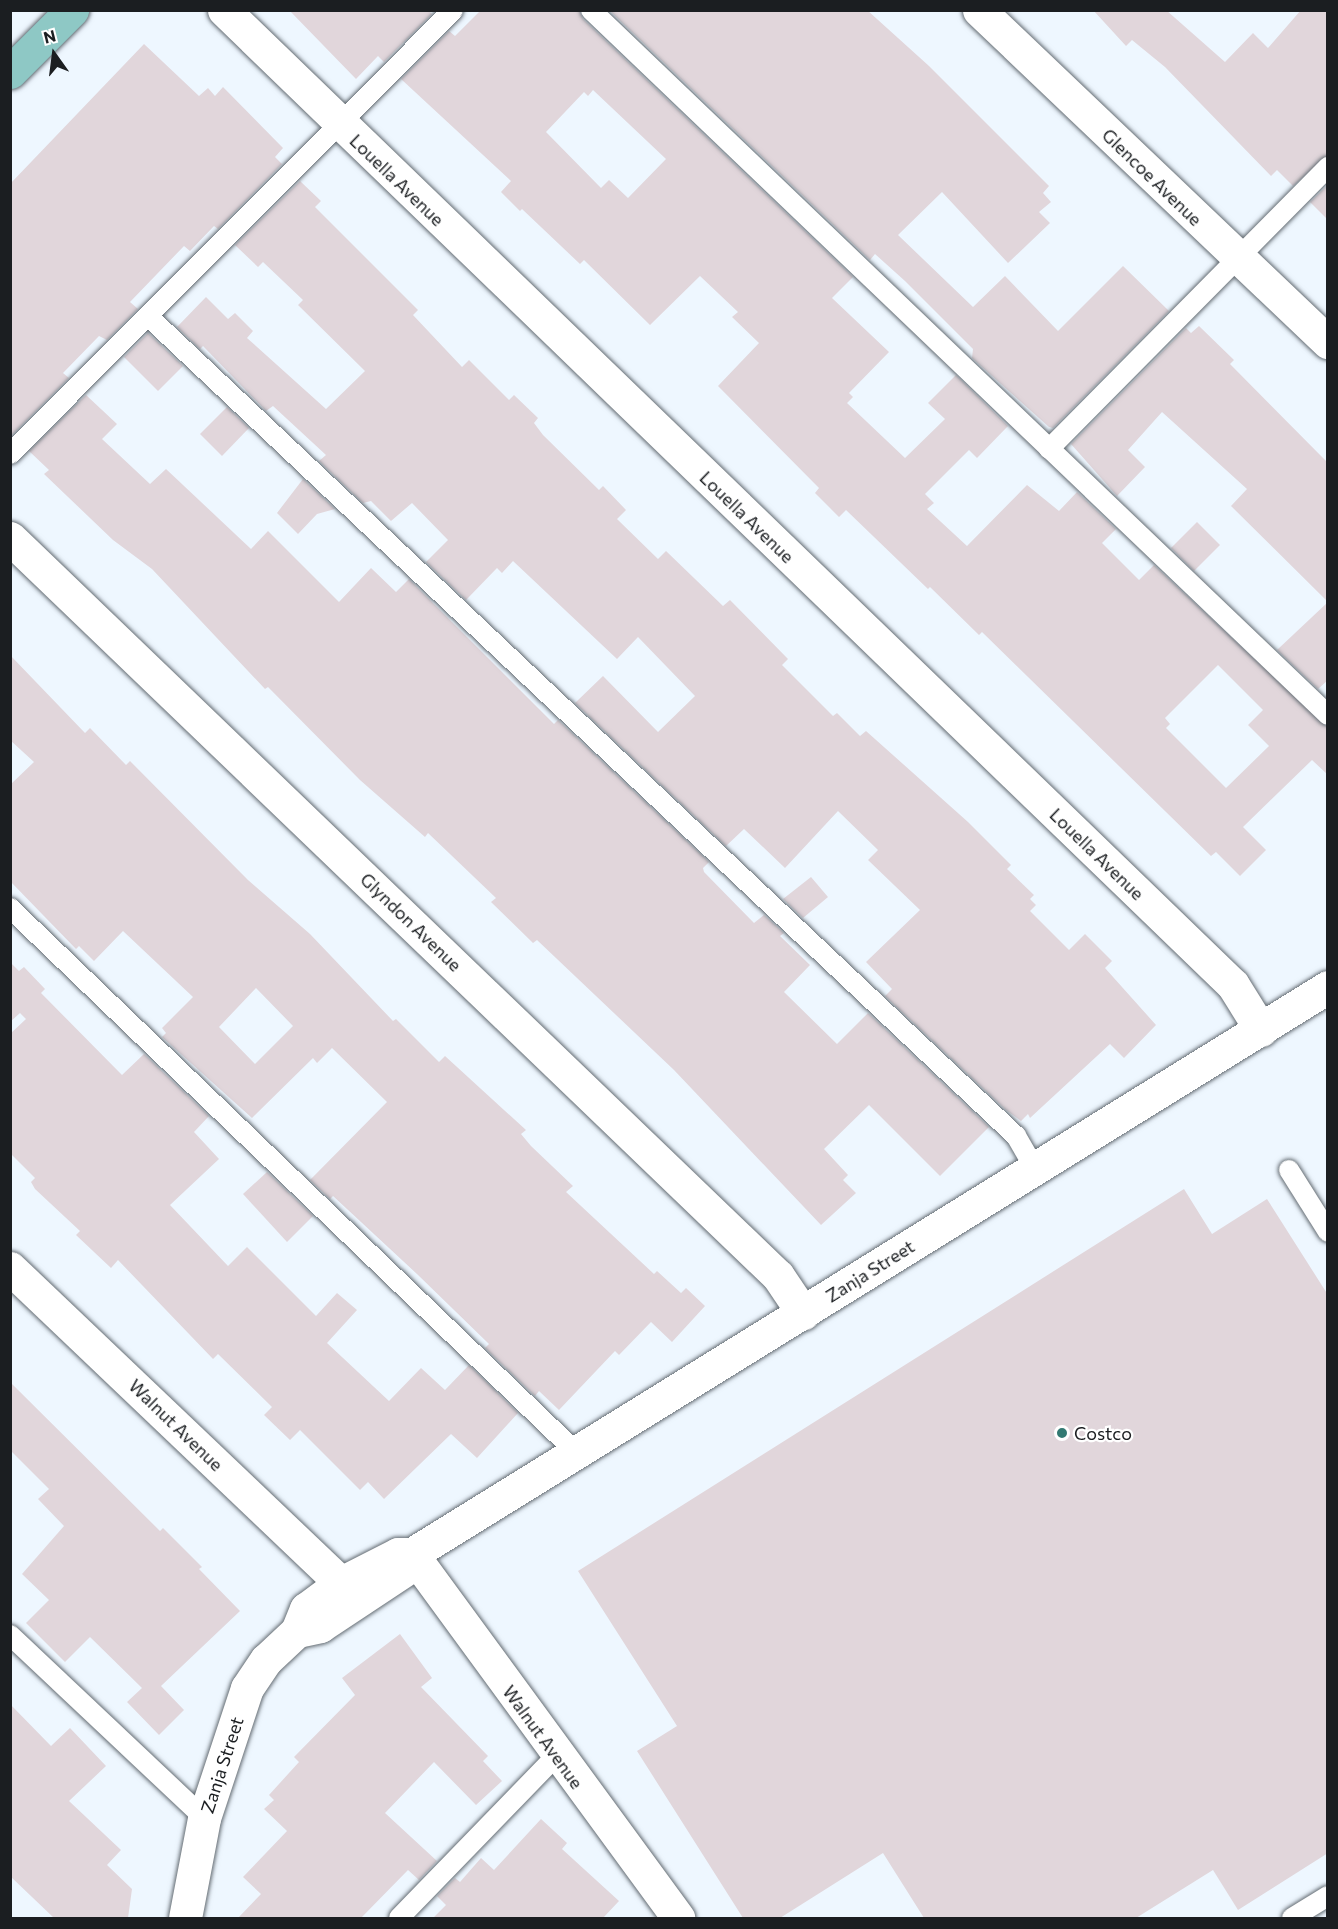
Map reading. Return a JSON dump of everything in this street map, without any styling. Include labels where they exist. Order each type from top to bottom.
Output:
[{"type":"main road","points":[[10,72],[72,10]]},
{"type":"street","name":"Louella Avenue","points":[[224,10],[1233,985],[1261,1030]]},
{"type":"street","name":"Glencoe Avenue","points":[[979,10],[1236,257],[1328,342]]},
{"type":"street","name":"Glyndon Avenue","points":[[10,538],[778,1276],[803,1313]]},
{"type":"street","name":"Zanja Street","points":[[185,1918],[204,1818],[247,1688],[266,1660],[297,1630],[306,1609],[341,1583],[398,1554],[412,1554],[1328,987]]},
{"type":"street","name":"Walnut Avenue","points":[[10,1268],[341,1583]]},
{"type":"street","name":"Zanja Street","points":[[297,1630],[321,1626],[385,1584],[407,1569],[412,1554]]},
{"type":"street","name":"Walnut Avenue","points":[[412,1554],[556,1756],[678,1918]]},
{"type":"lane","points":[[10,454],[150,317],[453,10]]},
{"type":"lane","points":[[591,10],[1328,715]]},
{"type":"lane","points":[[1049,448],[1236,257],[1328,167]]},
{"type":"lane","points":[[150,317],[1016,1136],[1035,1169]]},
{"type":"lane","points":[[10,908],[577,1453]]},
{"type":"lane","points":[[1288,1170],[1328,1232]]},
{"type":"lane","points":[[10,1635],[204,1818]]},
{"type":"lane","points":[[399,1918],[556,1756]]},
{"type":"lane","points":[[1293,1918],[1328,1896]]},
{"type":"building","points":[[289,10],[428,10],[432,14],[384,62],[378,56],[356,79]]},
{"type":"building","points":[[481,10],[579,10],[583,19],[853,277],[832,298],[889,352],[849,393],[853,397],[847,403],[905,458],[945,419],[928,403],[956,375],[1008,426],[977,458],[969,450],[925,494],[934,503],[927,509],[967,546],[1027,485],[1059,511],[1077,492],[1116,529],[1102,543],[1139,580],[1154,565],[1328,728],[1328,775],[1312,760],[1243,827],[1266,850],[1240,876],[1216,852],[1211,856],[982,632],[979,635],[846,510],[839,517],[815,493],[819,488],[718,386],[759,343],[732,317],[738,312],[700,276],[650,325],[584,260],[580,264],[501,192],[511,181],[401,79],[449,31],[455,36]],"holes":[[[593,90],[666,159],[628,198],[609,180],[601,188],[546,132],[584,92],[588,96]],[[1218,665],[1263,710],[1248,725],[1269,746],[1226,788],[1166,728],[1170,724],[1165,718]]]},
{"type":"building","points":[[609,10],[867,10],[929,66],[1049,186],[1043,193],[1051,202],[1039,212],[1050,223],[1008,263],[942,192],[898,235],[973,307],[1005,276],[1058,331],[1123,266],[1169,311],[1053,428],[1049,427],[972,358],[973,349],[905,281],[875,254],[870,260]]},
{"type":"building","points":[[1093,10],[1166,10],[1225,62],[1253,33],[1268,48],[1301,10],[1328,10],[1328,155],[1293,186],[1277,170],[1271,176],[1165,67],[1132,40],[1126,46]]},
{"type":"building","points":[[144,44],[199,96],[208,88],[215,96],[223,87],[283,148],[275,157],[282,164],[218,229],[214,226],[190,251],[184,246],[130,302],[138,309],[107,340],[99,336],[63,373],[69,378],[12,435],[10,184]]},
{"type":"building","points":[[300,181],[321,201],[315,207],[418,310],[413,315],[462,367],[469,360],[509,400],[514,395],[538,418],[534,423],[543,435],[599,490],[603,486],[626,510],[617,519],[658,559],[666,551],[723,606],[730,600],[788,659],[782,665],[833,716],[837,713],[860,736],[866,731],[968,822],[1011,865],[1007,869],[1034,895],[1030,899],[1036,905],[1030,911],[1069,950],[1085,934],[1112,961],[1105,968],[1156,1025],[1124,1058],[1110,1044],[1030,1118],[1028,1114],[1021,1121],[1006,1110],[885,996],[892,989],[866,962],[920,910],[868,860],[878,850],[838,811],[785,868],[744,829],[726,846],[575,703],[603,676],[658,732],[695,696],[638,637],[617,659],[513,561],[502,573],[497,568],[466,600],[426,562],[448,540],[412,503],[391,521],[371,501],[363,503],[319,461],[326,455],[273,406],[266,411],[203,346],[200,349],[177,327],[206,297],[228,319],[235,313],[253,331],[247,338],[326,409],[365,371],[298,305],[303,300],[263,262],[258,267],[235,245]]},
{"type":"building","points":[[1328,185],[1328,220],[1310,202]]},
{"type":"building","points":[[1199,326],[1234,360],[1230,364],[1328,463],[1328,602],[1231,506],[1247,489],[1162,412],[1128,450],[1145,467],[1117,496],[1071,444],[1186,328],[1191,333]]},
{"type":"building","points":[[148,333],[183,366],[158,391],[124,357]]},
{"type":"building","points":[[86,395],[117,424],[102,439],[150,484],[166,469],[251,549],[268,531],[339,602],[371,568],[396,592],[409,579],[554,724],[558,720],[709,862],[703,868],[704,872],[754,923],[764,915],[784,933],[780,936],[810,965],[784,992],[837,1044],[868,1013],[989,1127],[940,1176],[869,1105],[824,1149],[848,1175],[843,1180],[856,1193],[821,1225],[674,1070],[537,940],[533,943],[491,902],[496,898],[428,833],[425,837],[360,780],[268,687],[265,689],[152,569],[113,540],[44,474],[49,470],[29,451]]},
{"type":"building","points":[[227,407],[249,428],[222,456],[200,434]]},
{"type":"building","points":[[303,479],[335,509],[317,514],[298,534],[277,513]]},
{"type":"building","points":[[1197,522],[1220,545],[1194,571],[1171,548]]},
{"type":"building","points":[[1328,602],[1328,680],[1318,689],[1277,650]]},
{"type":"building","points":[[10,655],[85,733],[90,728],[126,765],[130,761],[248,880],[310,934],[393,1021],[396,1019],[439,1062],[445,1056],[526,1130],[521,1134],[531,1146],[573,1186],[566,1192],[654,1274],[657,1271],[681,1293],[686,1288],[705,1306],[672,1342],[651,1322],[619,1355],[615,1351],[559,1410],[539,1391],[535,1396],[485,1348],[489,1344],[417,1274],[333,1196],[330,1199],[310,1180],[387,1102],[332,1048],[317,1063],[313,1058],[252,1118],[162,1037],[166,1033],[162,1028],[193,997],[123,931],[94,961],[79,946],[76,949],[10,881],[10,785],[34,762],[10,740]],"holes":[[[256,988],[293,1026],[255,1064],[219,1027]]]},
{"type":"building","points":[[811,877],[828,897],[803,918],[783,899]]},
{"type":"building","points":[[10,962],[19,971],[24,967],[45,989],[41,993],[122,1075],[144,1054],[209,1116],[194,1132],[219,1159],[170,1205],[228,1266],[247,1247],[316,1316],[337,1293],[357,1310],[327,1343],[389,1401],[421,1368],[445,1390],[469,1365],[518,1413],[477,1458],[451,1434],[384,1499],[368,1482],[360,1490],[300,1430],[290,1440],[264,1415],[272,1407],[218,1354],[213,1359],[118,1260],[111,1268],[76,1235],[80,1231],[35,1189],[31,1182],[35,1178],[10,1153],[10,1034],[26,1019],[20,1013],[10,1022]]},
{"type":"building","points":[[267,1172],[313,1216],[287,1242],[243,1194]]},
{"type":"building","name":"Costco","points":[[1184,1189],[1212,1234],[1267,1199],[1328,1295],[1328,1853],[1238,1910],[1213,1870],[1136,1918],[924,1918],[883,1853],[780,1918],[743,1918],[637,1751],[677,1726],[578,1571]]},
{"type":"building","points":[[10,1382],[160,1531],[163,1528],[202,1567],[199,1569],[240,1611],[161,1686],[184,1710],[159,1735],[127,1702],[142,1688],[90,1637],[65,1662],[26,1623],[49,1600],[22,1574],[64,1526],[38,1499],[49,1489],[10,1450]]},
{"type":"building","points":[[400,1634],[432,1678],[421,1687],[488,1756],[483,1761],[502,1781],[476,1805],[434,1762],[385,1813],[437,1861],[419,1880],[408,1870],[361,1918],[238,1918],[261,1894],[243,1877],[287,1831],[264,1809],[274,1800],[269,1795],[299,1762],[294,1757],[355,1695],[342,1678]]},
{"type":"building","points":[[10,1704],[51,1746],[70,1728],[106,1766],[69,1801],[121,1850],[107,1865],[132,1889],[128,1918],[54,1918],[10,1876]]},
{"type":"building","points":[[541,1819],[567,1843],[562,1849],[619,1901],[603,1918],[433,1918],[446,1905],[437,1896],[455,1878],[460,1882],[481,1858],[494,1870]]},
{"type":"place","name":"Costco","points":[[1062,1433]]}]
